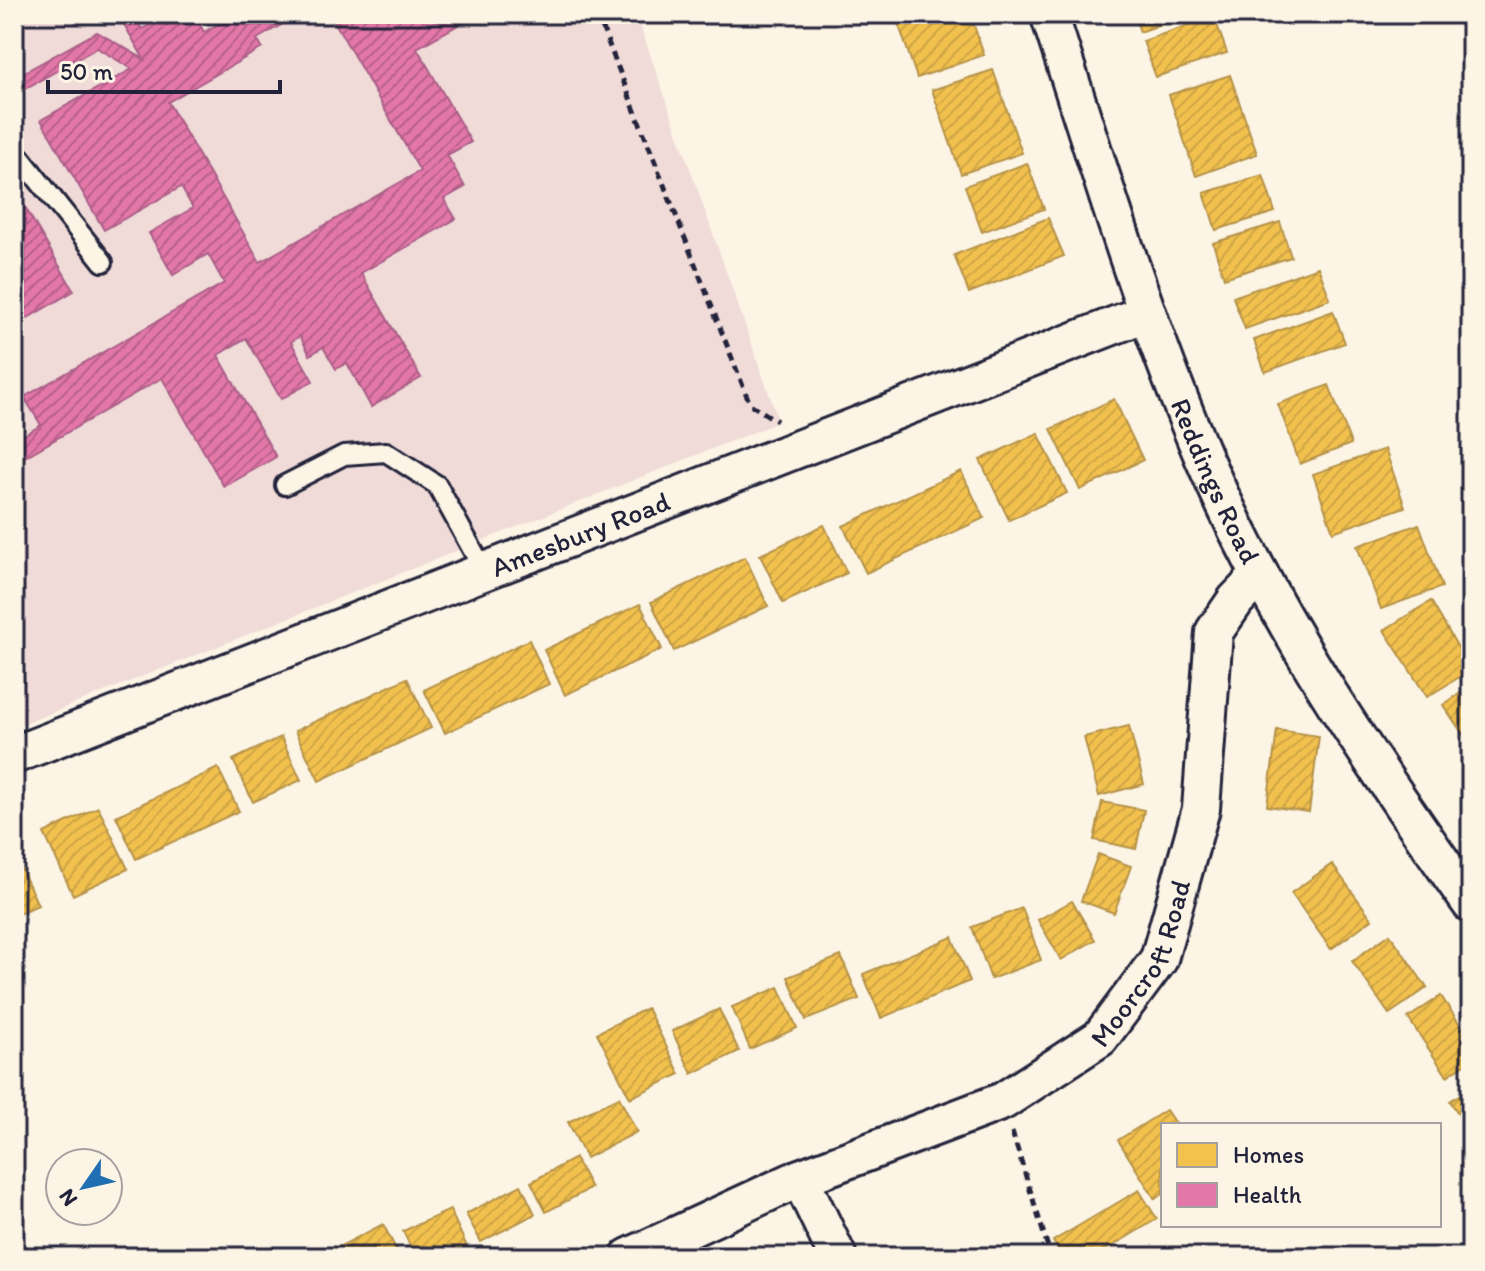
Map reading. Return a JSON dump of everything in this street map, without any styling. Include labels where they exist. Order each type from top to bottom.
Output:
[{"type":"street","name":"Reddings Road","points":[[1049,14],[1146,313],[1205,461],[1260,575],[1327,696],[1471,904]]},
{"type":"street","name":"Amesbury Road","points":[[14,755],[483,569],[1146,313]]},
{"type":"street","name":"Moorcroft Road","points":[[629,1257],[800,1178],[1003,1101],[1100,1038],[1159,959],[1201,809],[1214,632],[1260,575]]},
{"type":"street","points":[[800,1178],[838,1257]]},
{"type":"lane","points":[[14,160],[20,157],[103,262]]},
{"type":"lane","points":[[285,485],[344,455],[386,452],[437,485],[483,569]]},
{"type":"path","points":[[597,14],[750,404],[776,419],[788,451]]},
{"type":"path","points":[[1003,1101],[1051,1257]]},
{"type":"shaded area","points":[[14,14],[636,14],[779,422],[14,728]]},
{"type":"building: Homes","points":[[895,14],[970,14],[984,55],[917,78]]},
{"type":"building: Homes","points":[[1134,14],[1191,14],[1140,32]]},
{"type":"building: Homes","points":[[1214,16],[1227,53],[1156,77],[1143,41]]},
{"type":"building: Homes","points":[[993,70],[1022,153],[961,174],[932,90]]},
{"type":"building: Homes","points":[[1230,75],[1257,154],[1196,176],[1169,95]]},
{"type":"building: Homes","points":[[1027,163],[1044,209],[982,232],[965,186]]},
{"type":"building: Homes","points":[[1263,175],[1275,212],[1216,230],[1204,193]]},
{"type":"building: Homes","points":[[1048,218],[1064,256],[969,293],[954,255]]},
{"type":"building: Homes","points":[[1280,222],[1291,257],[1224,278],[1213,243]]},
{"type":"building: Homes","points":[[1318,267],[1330,299],[1245,329],[1233,297]]},
{"type":"building: Homes","points":[[1333,311],[1345,343],[1265,372],[1254,340]]},
{"type":"building: Homes","points":[[1329,385],[1351,444],[1300,464],[1278,404]]},
{"type":"building: Homes","points":[[1114,399],[1143,460],[1080,490],[1051,429]]},
{"type":"building: Homes","points":[[1038,433],[1067,493],[1009,520],[980,460]]},
{"type":"building: Homes","points":[[1385,449],[1405,507],[1333,532],[1313,474]]},
{"type":"building: Homes","points":[[961,471],[984,518],[866,573],[843,526]]},
{"type":"building: Homes","points":[[1419,524],[1442,587],[1381,609],[1357,546]]},
{"type":"building: Homes","points":[[824,525],[847,573],[783,603],[760,555]]},
{"type":"building: Homes","points":[[745,557],[768,606],[674,651],[651,602]]},
{"type":"building: Homes","points":[[1431,601],[1471,670],[1427,697],[1384,630]]},
{"type":"building: Homes","points":[[640,604],[662,649],[565,695],[544,650]]},
{"type":"building: Homes","points":[[529,640],[549,684],[445,733],[424,690]]},
{"type":"building: Homes","points":[[407,678],[431,728],[319,781],[295,731]]},
{"type":"building: Homes","points":[[1471,686],[1471,746],[1443,705]]},
{"type":"building: Homes","points":[[1129,726],[1144,784],[1099,796],[1084,737]]},
{"type":"building: Homes","points":[[1277,730],[1319,736],[1309,812],[1267,806]]},
{"type":"building: Homes","points":[[281,737],[301,780],[253,802],[233,760]]},
{"type":"building: Homes","points":[[218,768],[239,811],[136,859],[116,816]]},
{"type":"building: Homes","points":[[1102,802],[1144,810],[1136,849],[1094,840]]},
{"type":"building: Homes","points":[[98,807],[128,869],[73,895],[44,833]]},
{"type":"building: Homes","points":[[14,853],[38,905],[14,916]]},
{"type":"building: Homes","points":[[1098,854],[1131,866],[1114,913],[1081,901]]},
{"type":"building: Homes","points":[[1332,864],[1372,919],[1331,949],[1291,893]]},
{"type":"building: Homes","points":[[1072,901],[1095,940],[1061,960],[1038,920]]},
{"type":"building: Homes","points":[[1022,908],[1041,960],[991,979],[972,927]]},
{"type":"building: Homes","points":[[1390,934],[1427,988],[1389,1014],[1352,961]]},
{"type":"building: Homes","points":[[952,937],[970,981],[881,1018],[863,974]]},
{"type":"building: Homes","points":[[841,956],[859,999],[806,1020],[788,977]]},
{"type":"building: Homes","points":[[779,987],[797,1028],[750,1049],[732,1007]]},
{"type":"building: Homes","points":[[1441,996],[1471,1041],[1471,1060],[1447,1076],[1408,1018]]},
{"type":"building: Homes","points":[[647,1008],[680,1074],[630,1098],[597,1033]]},
{"type":"building: Homes","points":[[719,1009],[739,1051],[692,1074],[672,1031]]},
{"type":"building: Homes","points":[[1471,1087],[1471,1133],[1450,1101]]},
{"type":"building: Homes","points":[[619,1097],[637,1132],[586,1158],[568,1122]]},
{"type":"building: Homes","points":[[1166,1110],[1175,1123],[1161,1123],[1161,1195],[1155,1199],[1118,1140]]},
{"type":"building: Homes","points":[[575,1158],[591,1188],[546,1212],[531,1182]]},
{"type":"building: Homes","points":[[521,1185],[535,1214],[481,1242],[466,1214]]},
{"type":"building: Homes","points":[[1139,1190],[1157,1219],[1094,1257],[1062,1257],[1053,1241]]},
{"type":"building: Homes","points":[[450,1210],[468,1249],[451,1257],[415,1257],[403,1231]]},
{"type":"building: Homes","points":[[383,1224],[400,1257],[341,1257],[337,1248]]},
{"type":"building: Health","points":[[71,14],[93,14],[76,23]]},
{"type":"building: Health","points":[[118,14],[133,14],[142,29],[169,14],[194,14],[204,32],[236,14],[242,14],[248,25],[267,14],[300,14],[257,39],[262,48],[168,102],[260,262],[420,171],[330,14],[478,14],[417,48],[471,142],[447,155],[465,187],[444,199],[456,219],[361,273],[421,378],[371,407],[347,363],[336,369],[323,347],[310,355],[300,336],[291,342],[313,381],[281,399],[246,338],[218,355],[276,457],[224,487],[162,378],[14,463],[14,441],[41,425],[24,397],[224,283],[208,254],[173,275],[149,233],[193,208],[181,187],[104,230],[41,120],[132,69],[97,48],[14,95],[14,78],[97,32],[144,59]]},
{"type":"building: Health","points":[[14,188],[74,291],[14,326]]},
{"type":"waterway","points":[[53,1257],[57,1251]]}]
